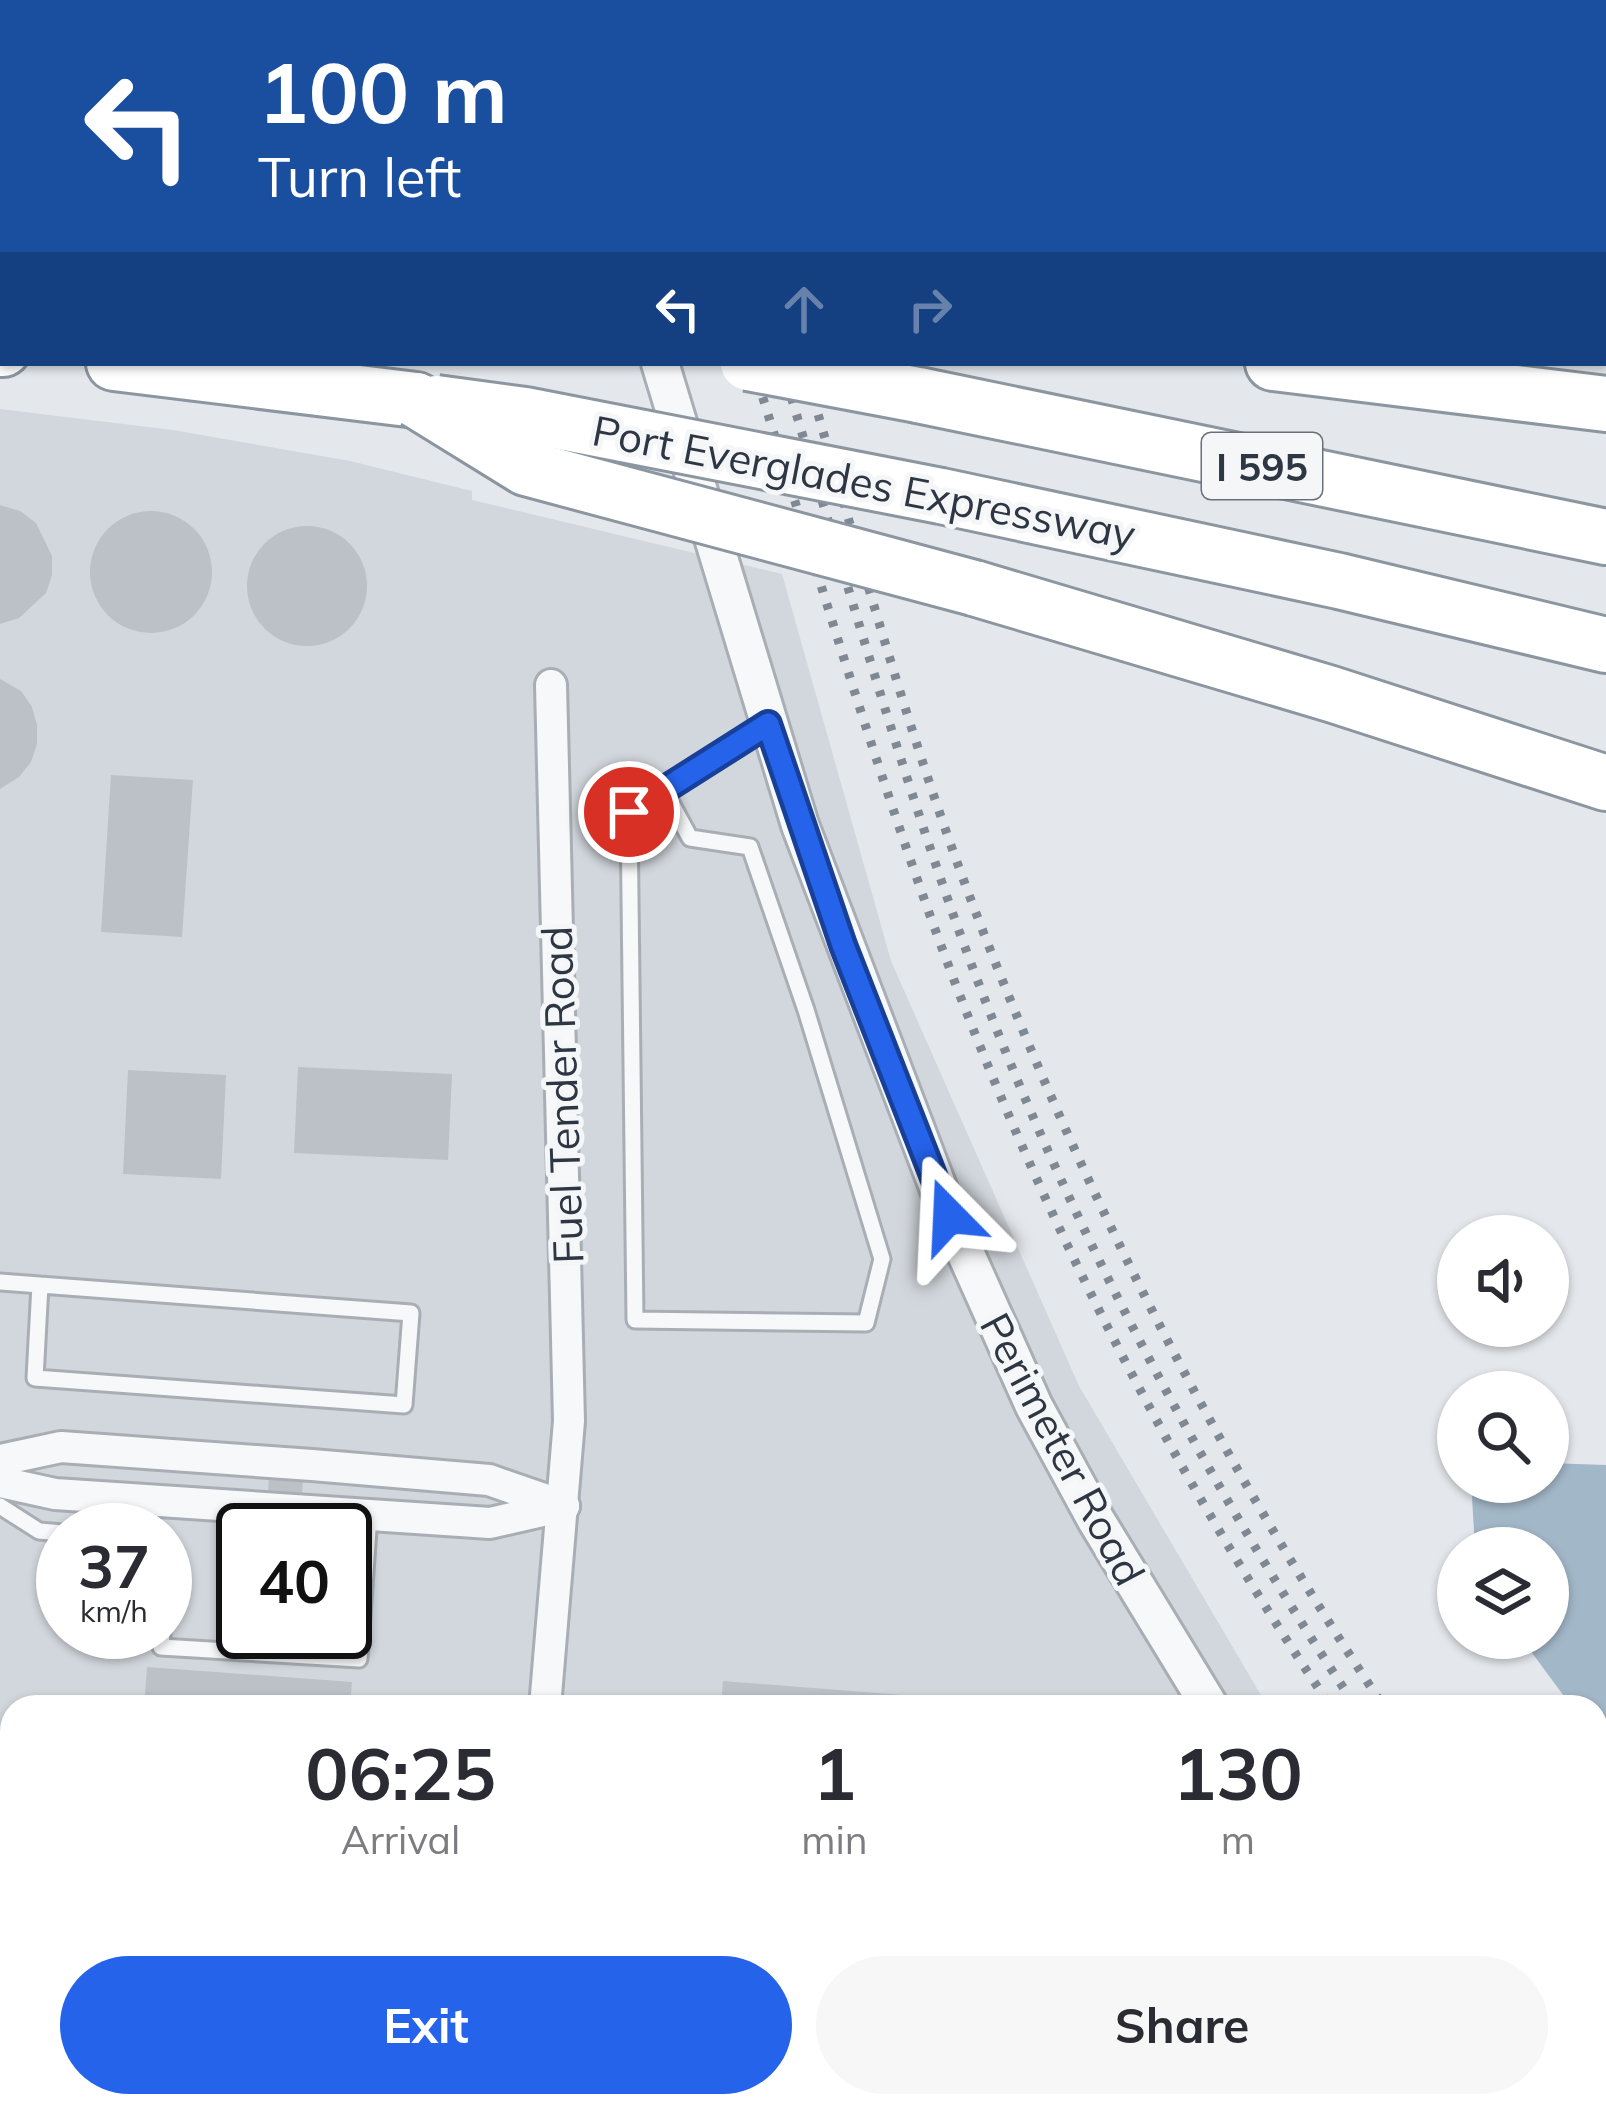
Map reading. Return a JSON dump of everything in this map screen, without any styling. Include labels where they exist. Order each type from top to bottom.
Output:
[{"type":"highway","name":"Port Everglades Expressway","points":[[139,366],[525,415],[941,496],[1339,581],[1606,645]]},
{"type":"highway","name":"I 595","points":[[764,366],[1606,537]]},
{"type":"highway","points":[[1297,366],[1606,404]]},
{"type":"highway","points":[[416,400],[526,468],[974,588],[1331,694],[1606,783]]},
{"type":"street","name":"Perimeter Road","points":[[661,366],[768,724],[843,945],[991,1316],[1096,1520],[1203,1695]]},
{"type":"street","name":"Fuel Tender Road","points":[[546,1695],[569,1421],[551,685]]},
{"type":"street","points":[[0,1460],[61,1447],[335,1467],[489,1480],[564,1506]]},
{"type":"street","points":[[0,1482],[55,1494],[216,1505]]},
{"type":"street","points":[[372,1515],[490,1523],[564,1506]]},
{"type":"lane","points":[[664,790],[690,838],[750,847],[882,1259],[866,1323],[635,1320],[629,812],[768,724]]},
{"type":"lane","points":[[0,1282],[40,1285],[411,1313],[404,1405],[35,1378],[40,1285]]},
{"type":"lane","points":[[0,1506],[36,1529]]},
{"type":"shaded area","points":[[0,409],[173,430],[350,461],[472,491],[472,500],[782,574],[891,961],[1079,1386],[1261,1695],[0,1695]]},
{"type":"water","points":[[1569,1464],[1606,1465],[1606,1695],[1563,1695],[1537,1659],[1569,1659],[1569,1527],[1474,1527],[1472,1503],[1569,1503]]},
{"type":"building","points":[[0,505],[36,523],[52,556],[52,575],[46,593],[19,618],[0,624]]},
{"type":"building","points":[[151,511],[174,516],[194,529],[207,549],[212,572],[207,595],[194,615],[174,628],[151,633],[128,628],[108,615],[95,595],[90,572],[95,549],[108,529],[128,516]]},
{"type":"building","points":[[307,526],[330,531],[349,544],[362,563],[367,586],[362,609],[349,628],[330,641],[307,646],[284,641],[265,628],[252,609],[247,586],[252,563],[265,544],[284,531]]},
{"type":"building","points":[[0,679],[21,691],[32,707],[37,744],[19,777],[0,789]]},
{"type":"building","points":[[111,775],[193,780],[182,937],[101,932]]},
{"type":"building","points":[[298,1067],[452,1074],[448,1160],[294,1153]]},
{"type":"building","points":[[128,1070],[226,1075],[221,1179],[123,1174]]},
{"type":"building","points":[[269,1476],[303,1478],[302,1496],[268,1493]]},
{"type":"building","points":[[147,1667],[352,1682],[351,1695],[145,1695]]},
{"type":"building","points":[[723,1681],[903,1695],[722,1695]]},
{"type":"railway","points":[[753,366],[903,840],[1009,1116],[1156,1420],[1211,1518],[1323,1695]]},
{"type":"railway","points":[[782,366],[925,833],[1030,1111],[1180,1416],[1348,1695]]},
{"type":"railway","points":[[804,366],[924,767],[971,900],[1057,1111],[1208,1416],[1376,1695]]},
{"type":"route","points":[[629,812],[768,724],[843,945],[949,1216]]}]
